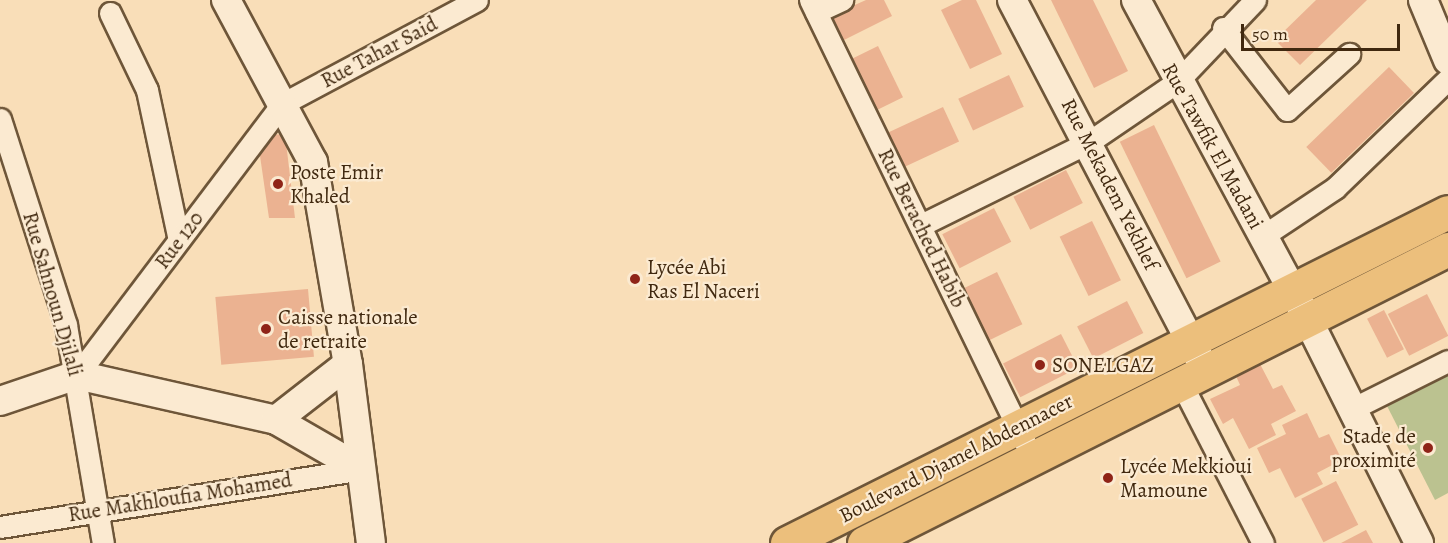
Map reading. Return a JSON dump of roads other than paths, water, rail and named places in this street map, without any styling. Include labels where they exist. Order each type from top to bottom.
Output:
[{"type":"main road","name":"Boulevard Djamel Abdennacer","points":[[787,543],[893,489],[1024,443],[1193,377],[1299,305],[1448,212]]},
{"type":"main road","name":"Boulevard Djamel Abdennacer","points":[[864,543],[908,520],[1024,443],[1190,339],[1299,305],[1448,249]]},
{"type":"main road","points":[[893,489],[891,506],[908,520]]},
{"type":"street","points":[[226,0],[313,162],[348,364],[371,543]]},
{"type":"street","name":"Rue Tahar Said","points":[[282,104],[477,0]]},
{"type":"street","points":[[813,6],[842,0]]},
{"type":"street","name":"Rue Mekadem Yekhlef","points":[[1012,0],[1089,142],[1190,339],[1193,377]]},
{"type":"street","name":"Rue Tawfik El Madani","points":[[1136,0],[1177,82],[1299,305],[1419,543]]},
{"type":"street","points":[[921,225],[1089,142],[1177,82],[1223,28],[1255,0]]},
{"type":"street","points":[[1423,0],[1448,60]]},
{"type":"street","name":"Rue Berached Habib","points":[[813,6],[921,225],[1024,443]]},
{"type":"street","points":[[110,13],[147,90],[179,240]]},
{"type":"street","points":[[1223,28],[1287,110],[1349,54]]},
{"type":"street","points":[[1263,236],[1335,188],[1448,79]]},
{"type":"street","name":"Rue 120","points":[[77,375],[282,104]]},
{"type":"street","name":"Rue Sahnoun Djilali","points":[[0,119],[66,325],[77,375],[103,543]]},
{"type":"street","points":[[1352,409],[1448,360]]},
{"type":"street","points":[[276,420],[348,364]]},
{"type":"street","points":[[0,401],[77,375],[276,420],[361,469]]},
{"type":"street","points":[[1193,377],[1263,543]]},
{"type":"street","name":"Rue Makhloufia Mohamed","points":[[0,527],[361,469]]},
{"type":"place","name":"Poste Emir Khaled","points":[[278,184]]},
{"type":"place","name":"Lycée Abi Ras El Naceri","points":[[635,279]]},
{"type":"place","name":"Caisse nationale de retraite","points":[[266,329]]},
{"type":"place","name":"SONELGAZ","points":[[1040,365]]},
{"type":"place","name":"Stade de proximité","points":[[1428,448]]},
{"type":"place","name":"Lycée Mekkioui Mamoune","points":[[1108,478]]}]
